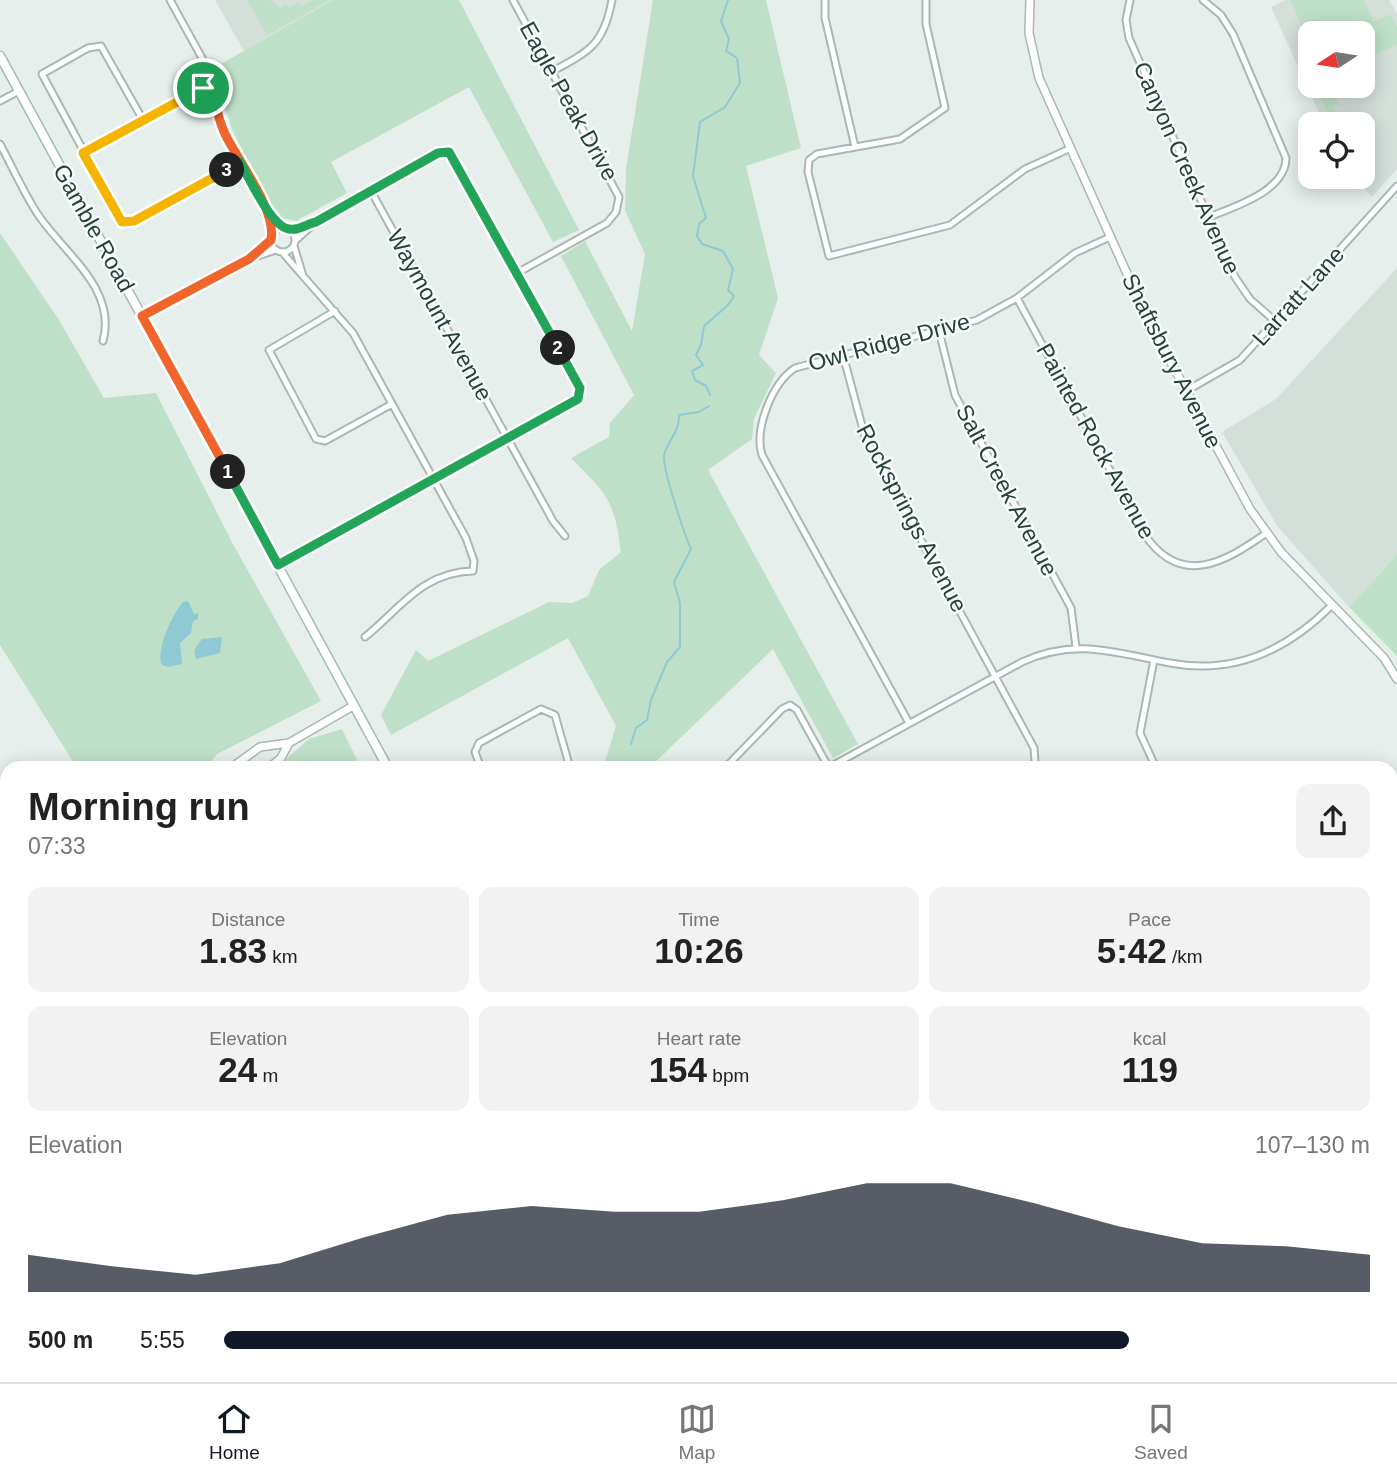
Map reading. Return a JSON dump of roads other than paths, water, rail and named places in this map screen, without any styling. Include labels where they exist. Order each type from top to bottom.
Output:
[{"type":"main road","name":"Gamble Road","points":[[0,56],[384,761]]},
{"type":"street","points":[[170,0],[202,58],[222,126],[264,205],[286,229],[294,243],[303,276]]},
{"type":"street","name":"Eagle Peak Drive","points":[[513,0],[618,191],[618,204],[607,223],[517,273]]},
{"type":"street","points":[[553,71],[596,43],[607,25],[612,0]]},
{"type":"street","points":[[825,0],[825,19],[855,147]]},
{"type":"street","points":[[926,0],[926,24],[945,107],[910,135],[817,154],[807,166],[825,248],[832,257],[950,225],[1026,169],[1071,148]]},
{"type":"street","name":"Shaftsbury Avenue","points":[[1030,0],[1029,33],[1034,61],[1153,332],[1265,534],[1331,606],[1384,658],[1397,678]]},
{"type":"street","name":"Canyon Creek Avenue","points":[[1130,0],[1126,20],[1129,38],[1239,285],[1276,322]]},
{"type":"street","points":[[1203,0],[1221,15],[1233,34],[1286,158],[1282,173],[1262,194],[1209,217]]},
{"type":"street","points":[[143,120],[101,46],[88,48],[45,72],[42,78],[119,220],[128,223],[240,162]]},
{"type":"street","points":[[83,153],[211,86]]},
{"type":"street","points":[[0,101],[19,91]]},
{"type":"street","points":[[0,144],[37,213],[86,272],[97,291],[105,307],[107,326],[103,341]]},
{"type":"street","points":[[142,316],[249,259],[279,251],[294,243],[316,222],[438,153],[449,152],[580,388],[580,395],[508,439],[278,565]]},
{"type":"street","name":"Larratt Lane","points":[[1186,391],[1240,360],[1397,186]]},
{"type":"street","name":"Waymount Avenue","points":[[371,191],[553,521],[565,536]]},
{"type":"street","points":[[264,205],[272,237],[279,251],[353,333],[466,538],[474,561],[473,571],[451,575],[412,593],[365,637]]},
{"type":"street","points":[[249,259],[272,237],[286,229],[316,222]]},
{"type":"street","name":"Owl Ridge Drive","points":[[909,723],[760,448],[762,425],[785,376],[799,366],[977,320],[1017,298],[1075,253],[1110,237]]},
{"type":"street","name":"Painted Rock Avenue","points":[[1017,298],[1151,543],[1175,560],[1204,566],[1225,561],[1265,534]]},
{"type":"street","points":[[335,311],[275,344],[269,350],[316,439],[325,441],[392,404]]},
{"type":"street","name":"Salt Creek Avenue","points":[[939,331],[956,395],[1071,608],[1076,647]]},
{"type":"street","name":"Rocksprings Avenue","points":[[843,355],[865,437],[1034,748],[1035,761]]},
{"type":"street","points":[[841,761],[1038,655],[1076,647],[1213,667],[1252,659],[1289,641],[1331,606]]},
{"type":"street","points":[[1153,761],[1140,733],[1154,660]]},
{"type":"street","points":[[732,761],[782,709],[790,705],[797,710],[824,761]]},
{"type":"street","points":[[241,761],[260,747],[289,743],[353,706]]},
{"type":"street","points":[[478,761],[475,752],[479,743],[541,709],[555,715],[568,761]]},
{"type":"street","points":[[277,761],[289,743]]},
{"type":"water","points":[[188,601],[194,614],[198,613],[198,619],[193,621],[191,633],[180,643],[182,664],[168,667],[162,665],[160,659],[166,632],[179,607]]},
{"type":"water","points":[[222,637],[220,653],[196,659],[194,650],[202,639]]},
{"type":"waterway","points":[[710,395],[706,386],[695,380],[692,371],[703,365],[696,355],[701,345],[704,326],[728,305],[734,296],[728,290],[733,269],[723,251],[702,244],[697,236],[699,224],[706,218],[693,176],[700,122],[725,107],[740,83],[737,58],[726,51],[729,39],[721,21],[728,0]]},
{"type":"waterway","points":[[631,744],[636,728],[647,720],[651,700],[667,662],[680,647],[680,603],[674,582],[691,549],[670,487],[664,455],[678,426],[679,415],[699,412],[709,406]]}]
